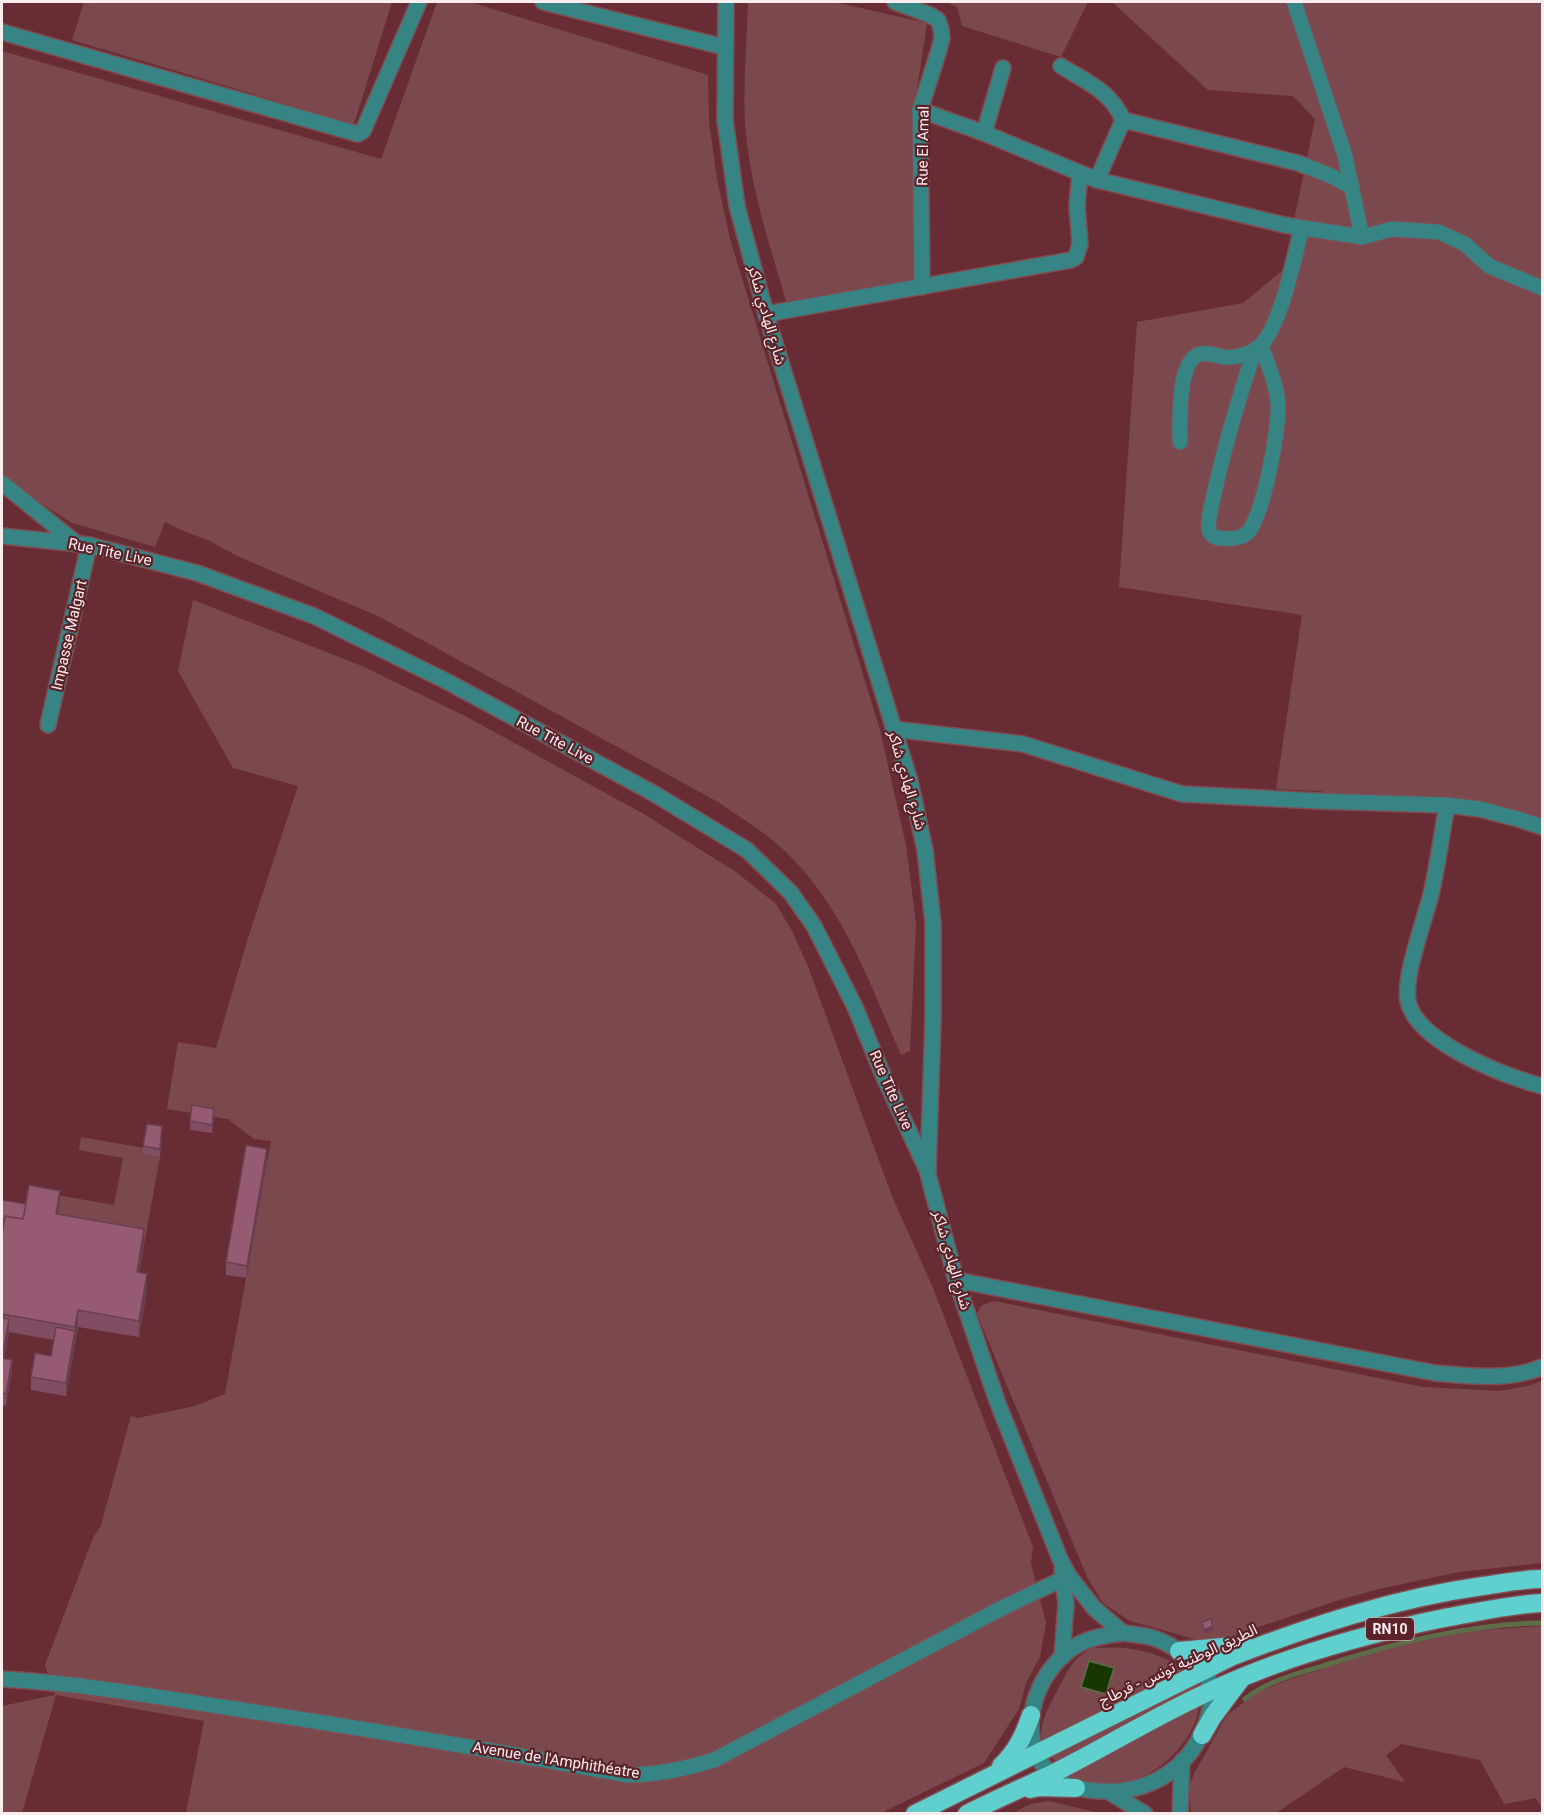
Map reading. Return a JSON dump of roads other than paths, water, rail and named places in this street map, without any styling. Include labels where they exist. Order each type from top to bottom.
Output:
[{"type":"highway","name":"الطريق الوطنية تونس - قرطاج","points":[[915,1814],[1203,1670],[1264,1644],[1383,1605],[1458,1589],[1542,1579]]},
{"type":"highway","name":"RN10","points":[[967,1814],[1242,1677],[1385,1630],[1460,1615],[1542,1603]]},
{"type":"highway","points":[[1179,1651],[1264,1644]]},
{"type":"highway","points":[[1202,1735],[1242,1677]]},
{"type":"highway","points":[[991,1775],[1011,1756],[1022,1740],[1031,1714]]},
{"type":"highway","points":[[1005,1794],[1039,1786],[1076,1788]]},
{"type":"street","points":[[2,32],[358,134],[363,131],[419,2]]},
{"type":"street","points":[[543,2],[724,47]]},
{"type":"street","name":"شارع الهادي شاكر","points":[[726,2],[725,120],[730,168],[740,217],[766,314],[919,817],[930,890],[934,970],[928,1174],[956,1280],[997,1401],[1066,1577]]},
{"type":"street","name":"Rue El Amal","points":[[895,2],[930,15],[938,20],[941,29],[939,50],[920,110],[922,287]]},
{"type":"street","points":[[1294,2],[1345,156],[1362,237]]},
{"type":"street","points":[[1061,66],[1108,95],[1123,120],[1097,180]]},
{"type":"street","points":[[984,133],[1003,68]]},
{"type":"street","points":[[920,110],[984,133],[1097,180],[1302,228],[1362,237],[1392,229],[1439,232],[1465,244],[1489,266],[1542,288]]},
{"type":"street","points":[[1123,120],[1298,163],[1352,187]]},
{"type":"street","points":[[766,314],[1071,260],[1076,256],[1080,244],[1077,206],[1080,173]]},
{"type":"street","points":[[1258,348],[1272,373],[1278,405],[1266,484],[1255,523],[1251,529],[1244,536],[1216,538],[1209,529],[1224,447],[1258,348],[1275,322],[1302,228]]},
{"type":"street","points":[[1180,442],[1180,408],[1186,370],[1192,360],[1198,355],[1208,353],[1225,357],[1248,354],[1258,348]]},
{"type":"street","points":[[2,483],[83,544]]},
{"type":"street","name":"Rue Tite Live","points":[[2,536],[83,544],[197,573],[314,616],[479,699],[653,793],[747,850],[791,893],[825,946],[855,1007],[928,1174]]},
{"type":"street","name":"Impasse Malgart","points":[[48,725],[83,544]]},
{"type":"street","points":[[893,729],[1023,744],[1182,794],[1306,801],[1447,804],[1490,812],[1542,827]]},
{"type":"street","points":[[1447,804],[1432,889],[1408,983],[1408,1002],[1427,1031],[1444,1044],[1491,1068],[1542,1086]]},
{"type":"street","points":[[956,1280],[1435,1373],[1505,1376],[1542,1367]]},
{"type":"street","points":[[1066,1577],[1094,1608],[1123,1633]]},
{"type":"street","points":[[1062,1657],[1066,1577]]},
{"type":"street","name":"Avenue de l'Amphithéatre","points":[[4,1675],[417,1737],[627,1775],[653,1775],[680,1771],[714,1760],[1002,1608],[1066,1577]]},
{"type":"street","points":[[1123,1633],[1153,1638],[1179,1651],[1203,1670],[1212,1690],[1210,1711],[1202,1735],[1182,1761],[1161,1778],[1137,1788],[1111,1792],[1076,1788],[1049,1775],[1036,1754],[1031,1714],[1041,1683],[1062,1657],[1080,1644],[1101,1636],[1123,1633]]},
{"type":"street","points":[[1180,1814],[1182,1761]]},
{"type":"street","points":[[1111,1792],[1145,1814]]},
{"type":"waterway","points":[[1245,1699],[1273,1682],[1405,1642],[1487,1627],[1542,1623]]}]
